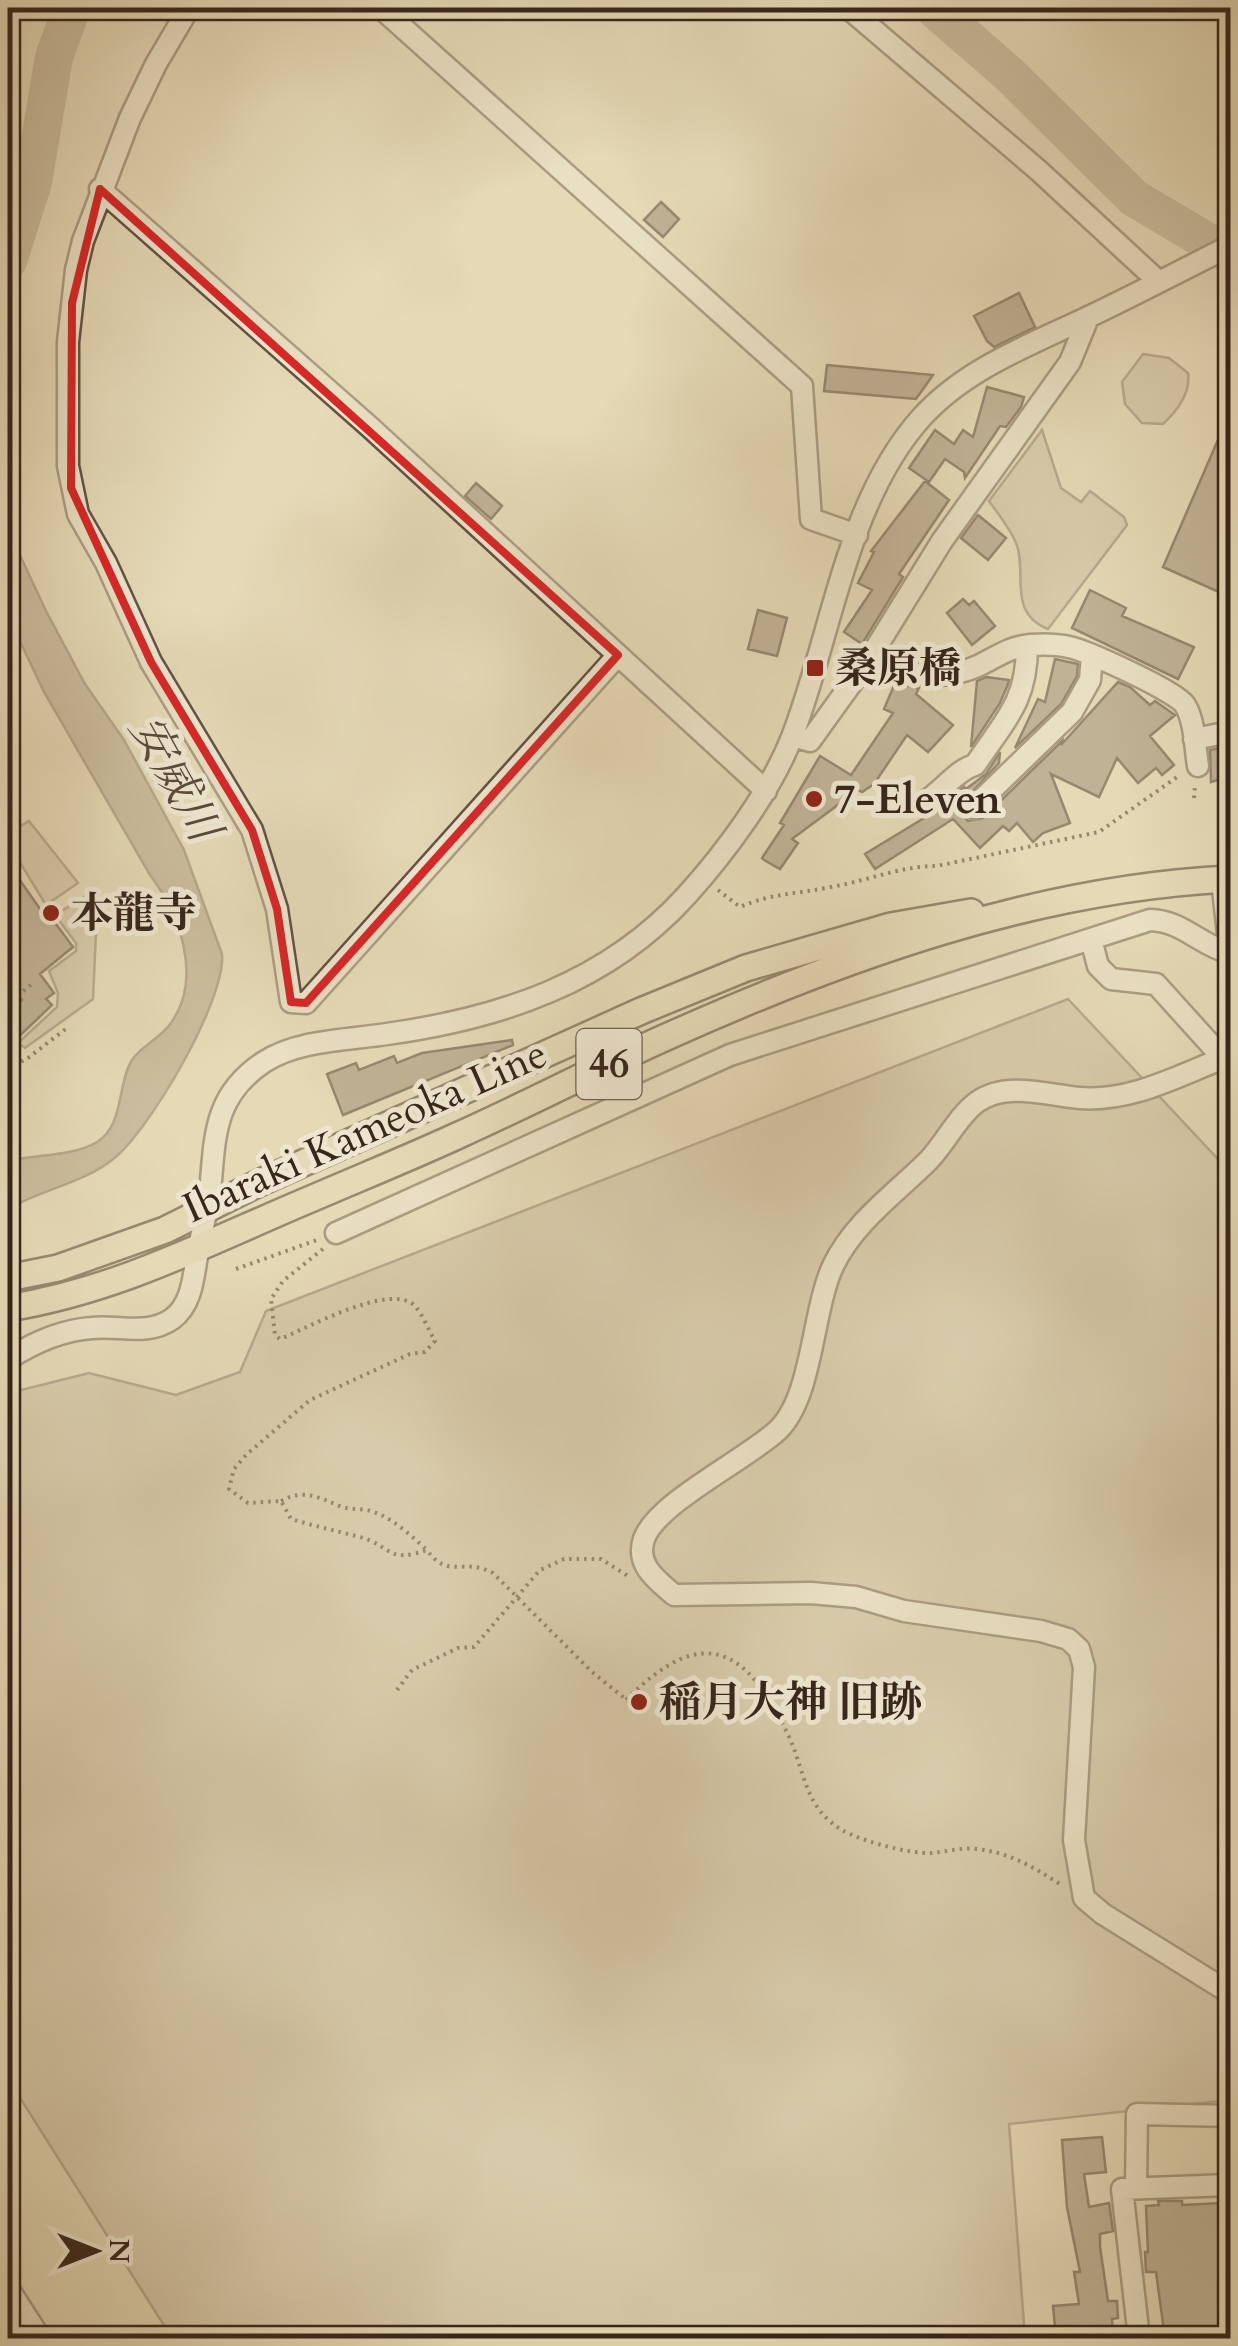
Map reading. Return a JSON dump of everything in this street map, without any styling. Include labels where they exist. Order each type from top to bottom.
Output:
[{"type":"main road","name":"Ibaraki Kameoka Line","points":[[8,1308],[108,1286],[458,1136],[663,1038],[754,999],[892,949],[1031,907],[1095,893],[1226,879]]},
{"type":"main road","name":"Ibaraki Kameoka Line","points":[[8,1278],[58,1268],[205,1212],[261,1182],[641,1010],[746,968],[891,926],[956,913],[1031,907]]},
{"type":"street","points":[[189,8],[156,64],[100,190],[80,255],[72,303],[66,395],[70,488],[78,514],[106,562],[152,662],[252,830],[277,909],[291,1002],[306,1003],[618,656]]},
{"type":"street","points":[[381,8],[802,386],[811,520],[857,535]]},
{"type":"street","points":[[848,8],[1164,279]]},
{"type":"street","points":[[100,190],[371,428],[766,791]]},
{"type":"street","points":[[8,1359],[75,1330],[139,1329],[169,1322],[188,1298],[216,1127],[229,1097],[258,1066],[296,1048],[470,1019],[540,998],[579,980],[633,946],[686,896],[766,791],[792,736],[857,535],[888,462],[935,404],[1009,354],[1230,246]]},
{"type":"street","points":[[792,736],[810,742],[869,659],[942,541],[1070,362],[1088,318]]},
{"type":"street","points":[[869,659],[903,673],[925,676],[961,672],[1026,646],[1072,647],[1182,701],[1188,709],[1198,766]]},
{"type":"street","points":[[926,801],[944,790],[967,767],[975,765],[1022,694],[1027,675],[1026,646]]},
{"type":"street","points":[[974,808],[1072,712],[1090,680],[1092,656]]},
{"type":"street","points":[[1194,739],[1230,732]]},
{"type":"street","points":[[336,1233],[730,1055],[1150,920],[1168,920],[1214,949],[1230,953],[1226,879]]},
{"type":"street","points":[[1091,939],[1098,966],[1110,979],[1156,984],[1227,1062],[1123,1098],[994,1092],[974,1104],[931,1158],[876,1207],[833,1266],[797,1401],[780,1429],[680,1500],[644,1539],[642,1559],[646,1568],[674,1594],[811,1592],[856,1597],[904,1611],[1041,1631],[1068,1640],[1079,1649],[1084,1666],[1074,1840],[1084,1898],[1103,1914],[1230,1993]]},
{"type":"street","points":[[1136,2188],[1138,2114],[1230,2116]]},
{"type":"street","points":[[1139,2338],[1122,2188],[1230,2185]]},
{"type":"street","points":[[8,2288],[40,2338]]},
{"type":"path","points":[[718,890],[740,907],[767,895],[831,888],[915,866],[938,866],[1099,832],[1160,787],[1198,766]]},
{"type":"path","points":[[8,997],[10,1002],[34,983]]},
{"type":"path","points":[[8,1069],[68,1028]]},
{"type":"path","points":[[236,1269],[336,1233],[338,1239],[302,1263],[271,1299],[274,1335],[280,1339],[332,1315],[386,1299],[404,1300],[415,1306],[435,1342],[424,1352],[410,1354],[310,1400],[247,1454],[234,1470],[229,1489],[248,1504],[281,1501],[300,1494],[318,1495],[346,1508],[373,1511],[400,1526],[445,1568],[481,1566],[592,1672],[633,1705]]},
{"type":"path","points":[[281,1501],[290,1518],[365,1538],[386,1553],[407,1557],[426,1550]]},
{"type":"path","points":[[397,1690],[412,1670],[458,1648],[474,1647],[540,1570],[564,1559],[602,1559],[625,1578],[646,1568]]},
{"type":"path","points":[[626,1700],[676,1660],[696,1652],[716,1653],[738,1662],[772,1704],[792,1744],[804,1786],[820,1811],[841,1829],[864,1839],[925,1853],[975,1848],[1017,1858],[1084,1898]]},
{"type":"highlighted area","points":[[100,189],[618,655],[306,1003],[291,1002],[277,909],[252,830],[151,662],[71,488],[72,303]]},
{"type":"shaded area","points":[[1143,354],[1169,358],[1188,373],[1182,401],[1163,424],[1142,423],[1125,404],[1122,382]]},
{"type":"shaded area","points":[[1042,430],[1061,488],[1081,502],[1090,491],[1124,517],[1127,525],[1048,629],[1027,612],[1016,543],[989,501]]},
{"type":"shaded area","points":[[8,520],[11,536],[46,611],[85,684],[124,740],[184,850],[222,954],[220,975],[199,1032],[164,1095],[128,1145],[88,1175],[8,1209],[8,1161],[76,1150],[106,1135],[132,1060],[167,1028],[181,1005],[186,967],[184,947],[170,909],[44,692],[8,616]]},
{"type":"shaded area","points":[[29,821],[78,883],[46,905],[8,843],[8,834]]},
{"type":"shaded area","points":[[86,896],[96,932],[93,999],[25,1048],[18,1043],[57,1007],[58,993],[49,971],[76,951],[76,943],[55,915]]},
{"type":"shaded area","points":[[1068,999],[1230,1172],[1230,2100],[1009,2124],[1025,2338],[172,2338],[8,2079],[8,1402],[17,1391],[89,1373],[176,1395],[240,1372],[266,1311]]},
{"type":"building","points":[[661,202],[679,219],[663,237],[644,220]]},
{"type":"building","points":[[1019,293],[1035,327],[994,347],[974,316]]},
{"type":"building","points":[[827,365],[933,375],[916,399],[824,391]]},
{"type":"building","points":[[987,387],[1024,397],[1021,407],[1006,427],[1000,426],[965,478],[964,472],[945,459],[929,482],[909,468],[935,430],[954,444],[963,430],[973,437]]},
{"type":"building","points":[[1230,412],[1230,597],[1163,567]]},
{"type":"building","points":[[925,481],[949,500],[899,574],[903,577],[862,644],[844,632],[872,590],[858,583],[874,552],[871,551]]},
{"type":"building","points":[[476,483],[502,506],[491,519],[465,496]]},
{"type":"building","points":[[978,515],[1006,538],[988,560],[961,538]]},
{"type":"building","points":[[1090,590],[1126,608],[1122,616],[1194,647],[1178,679],[1072,628]]},
{"type":"building","points":[[963,599],[969,605],[974,601],[995,626],[972,645],[947,613]]},
{"type":"building","points":[[758,610],[787,618],[777,656],[748,649]]},
{"type":"building","points":[[1055,659],[1078,664],[1077,676],[1061,704],[1015,748],[1038,699],[1045,702]]},
{"type":"building","points":[[986,677],[1009,680],[1000,703],[971,747],[977,681]]},
{"type":"building","points":[[1118,682],[1150,705],[1155,701],[1175,715],[1150,736],[1174,765],[1162,775],[1156,768],[1138,783],[1117,758],[1099,797],[1051,774],[1070,823],[1043,833],[1033,842],[1017,823],[1009,831],[1003,826],[980,848],[953,819],[875,869],[865,854],[934,812],[986,774],[1000,752],[999,763],[960,805],[960,812],[968,821],[983,818],[1062,741],[1061,745]]},
{"type":"building","points":[[895,683],[919,688],[916,694],[953,725],[928,752],[907,735],[874,784],[862,792],[858,790],[792,839],[798,843],[780,869],[764,860],[784,825],[780,823],[820,756],[851,775],[893,713],[884,709]]},
{"type":"building","points":[[1230,746],[1230,776],[1211,782],[1210,750]]},
{"type":"building","points":[[8,863],[47,919],[50,916],[73,947],[40,974],[54,993],[46,999],[52,1005],[8,1047],[8,1014],[22,1000],[8,981]]},
{"type":"building","points":[[512,1040],[513,1045],[343,1115],[327,1074],[356,1063],[359,1070],[394,1056],[397,1063],[422,1053]]},
{"type":"building","points":[[1102,2137],[1106,2172],[1084,2174],[1089,2207],[1109,2203],[1113,2231],[1100,2234],[1100,2247],[1108,2301],[1117,2301],[1118,2318],[1112,2319],[1113,2335],[1068,2338],[1067,2326],[1055,2327],[1053,2306],[1079,2304],[1074,2272],[1080,2272],[1067,2207],[1062,2140]]},
{"type":"building","points":[[1158,2201],[1182,2201],[1182,2205],[1222,2203],[1225,2258],[1230,2258],[1230,2338],[1165,2338],[1156,2272],[1146,2272],[1146,2206],[1159,2205]]},
{"type":"waterway","name":"安威川","points":[[8,261],[33,182],[54,57],[72,8]]},
{"type":"waterway","name":"安威川","points":[[933,8],[1010,75],[1134,198],[1230,255]]},
{"type":"place","name":"桑原橋","points":[[815,668]]},
{"type":"place","name":"7-Eleven","points":[[814,799]]},
{"type":"place","name":"本龍寺","points":[[51,913]]},
{"type":"place","name":"稲月大神 旧跡","points":[[639,1702]]}]
